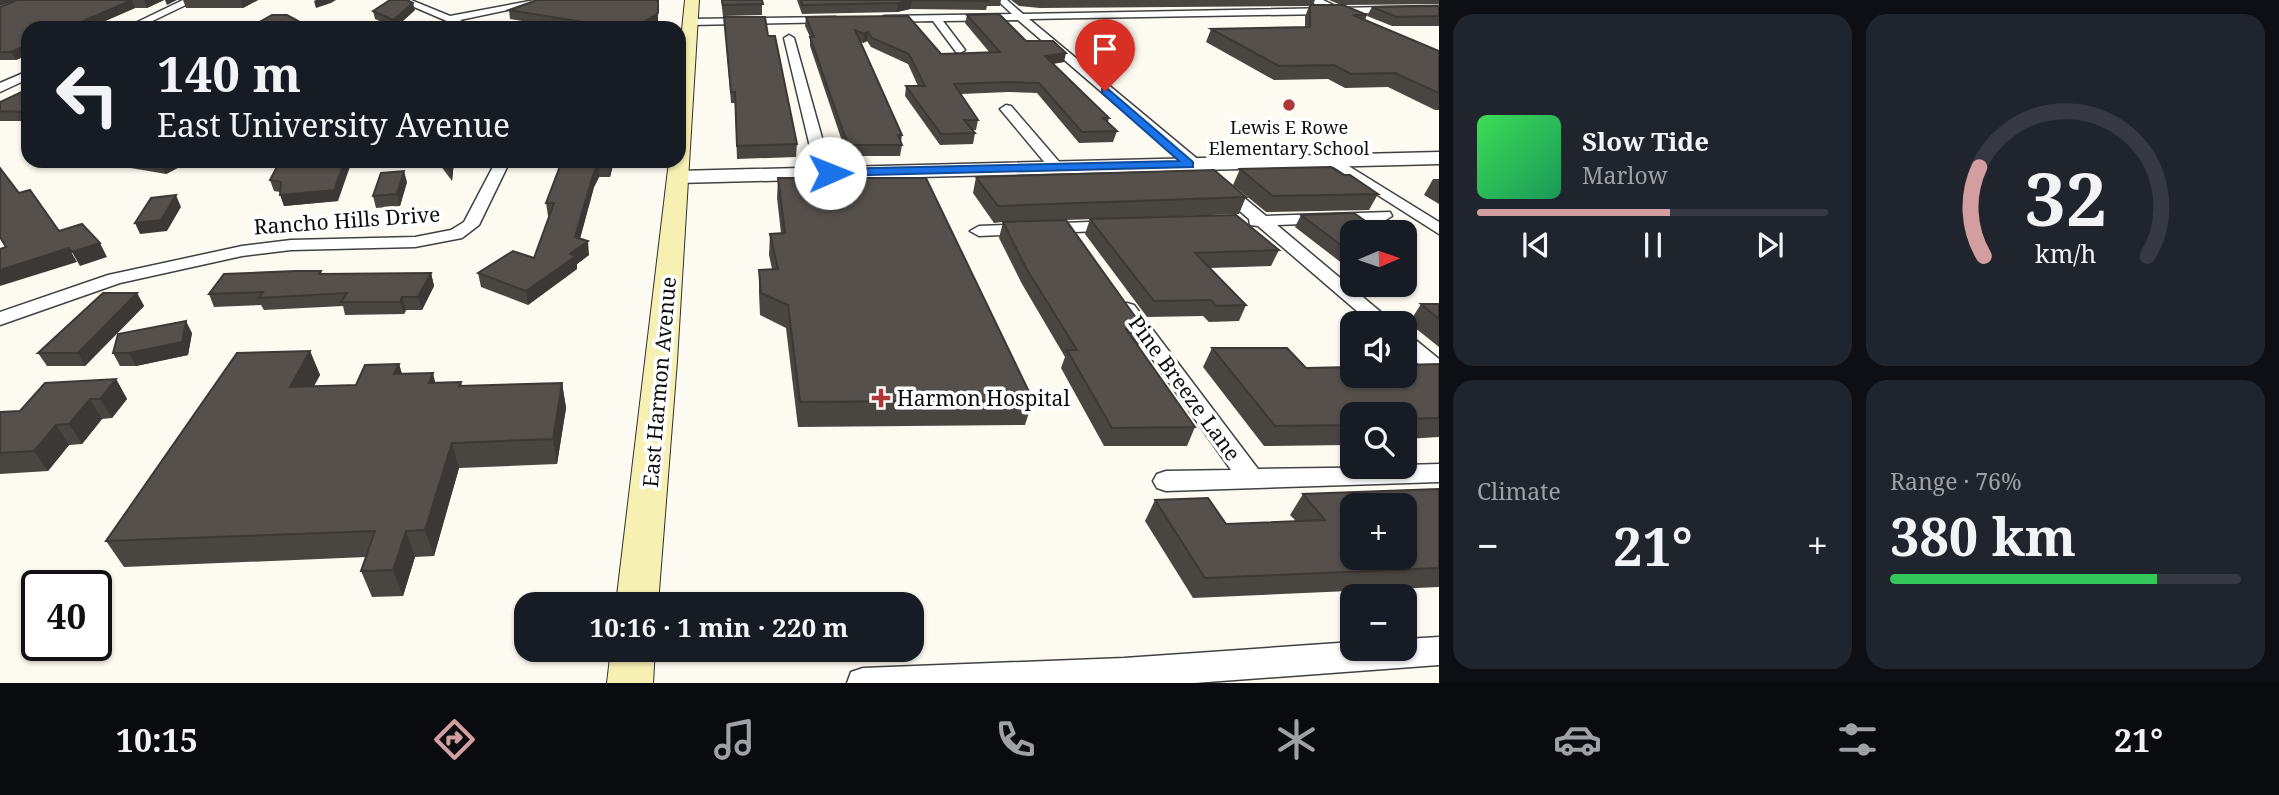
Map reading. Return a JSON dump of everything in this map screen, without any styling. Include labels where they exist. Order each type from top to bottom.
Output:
[{"type":"main road","name":"East Harmon Avenue","points":[[686,41],[692,0]]},
{"type":"main road","name":"East Harmon Avenue","points":[[639,592],[678,168]]},
{"type":"main road","points":[[630,683],[632,662]]},
{"type":"street","points":[[145,21],[191,0]]},
{"type":"street","points":[[403,0],[442,21]]},
{"type":"street","points":[[461,21],[550,0]]},
{"type":"street","points":[[1002,0],[1189,164],[1264,220],[1370,311]]},
{"type":"street","points":[[1313,0],[1376,27]]},
{"type":"street","points":[[867,19],[931,12],[1021,17],[1439,9]]},
{"type":"street","points":[[931,12],[960,50]]},
{"type":"street","points":[[690,22],[853,19]]},
{"type":"street","points":[[789,38],[817,147],[810,151],[823,173]]},
{"type":"street","points":[[0,88],[21,78]]},
{"type":"street","points":[[1006,109],[1056,167]]},
{"type":"street","points":[[686,165],[823,173],[1439,158]]},
{"type":"street","points":[[1334,161],[1439,229]]},
{"type":"street","name":"Rancho Hills Drive","points":[[0,319],[114,279],[242,251],[291,245],[415,242],[456,234],[471,225],[500,168]]},
{"type":"street","points":[[1236,222],[1384,216]]},
{"type":"street","points":[[979,231],[1138,226]]},
{"type":"street","points":[[1068,228],[1084,250]]},
{"type":"street","name":"Pine Breeze Lane","points":[[1115,292],[1252,479]]},
{"type":"street","points":[[1417,351],[1439,370]]},
{"type":"street","points":[[1166,481],[1439,473]]},
{"type":"street","points":[[863,683],[1124,673],[1439,651]]},
{"type":"building","points":[[17,0],[132,0],[83,21],[21,21],[21,48],[11,52],[0,52],[0,7]]},
{"type":"building","points":[[390,0],[407,0],[413,3],[393,20],[373,11]]},
{"type":"building","points":[[537,0],[658,0],[658,13],[645,21],[576,21],[509,10]]},
{"type":"building","points":[[722,0],[762,0],[763,4],[723,5]]},
{"type":"building","points":[[801,0],[912,0],[898,3],[802,5]]},
{"type":"building","points":[[912,0],[987,0],[988,1]]},
{"type":"building","points":[[1310,5],[1343,5],[1367,15],[1353,15],[1439,51],[1439,93],[1395,73],[1351,74],[1334,65],[1279,66],[1211,29],[1310,27]]},
{"type":"building","points":[[1439,6],[1439,16],[1397,17],[1372,7]]},
{"type":"building","points":[[999,14],[1026,41],[1053,41],[1066,53],[1045,56],[1109,118],[1103,118],[1117,131],[1082,132],[1039,83],[1010,82],[954,84],[978,120],[964,120],[975,133],[941,134],[906,86],[925,86],[909,54],[872,38],[868,32],[864,34],[855,30],[902,135],[898,135],[902,145],[848,145],[810,37],[814,37],[806,17],[908,16],[941,54],[1000,52],[967,15]]},
{"type":"building","points":[[272,15],[287,15],[298,21],[261,21]]},
{"type":"building","points":[[724,17],[765,17],[768,36],[775,36],[797,144],[737,146],[735,92],[731,92]]},
{"type":"building","points":[[21,92],[21,112],[0,111],[0,102]]},
{"type":"building","points":[[1331,167],[1344,175],[1350,175],[1378,194],[1273,196],[1240,169]]},
{"type":"building","points":[[0,168],[19,193],[30,190],[59,231],[82,224],[100,243],[72,252],[69,248],[0,270],[0,249],[6,247],[0,237]]},
{"type":"building","points":[[276,168],[342,168],[334,190],[280,195],[281,182],[270,180]]},
{"type":"building","points":[[559,168],[596,168],[575,237],[588,241],[570,254],[576,256],[526,291],[478,273],[513,251],[534,258],[554,203],[546,203]]},
{"type":"building","points":[[1214,170],[1246,197],[998,206],[976,177]]},
{"type":"building","points":[[404,171],[397,194],[373,196],[381,173]]},
{"type":"building","points":[[778,178],[926,178],[1033,400],[800,402],[788,305],[761,293],[759,270],[778,269],[770,234],[785,233]]},
{"type":"building","points":[[176,195],[161,220],[135,223],[151,198]]},
{"type":"building","points":[[1354,213],[1364,220],[1340,220],[1340,244],[1301,215]]},
{"type":"building","points":[[1236,215],[1279,250],[1195,253],[1246,305],[1216,306],[1211,300],[1154,301],[1090,219]]},
{"type":"building","points":[[1066,220],[1144,329],[1126,329],[1195,427],[1112,428],[1067,350],[1077,350],[1026,268],[1003,222]]},
{"type":"building","points":[[321,271],[319,274],[431,273],[418,297],[402,297],[400,302],[341,302],[347,293],[259,298],[263,292],[209,294],[224,274]]},
{"type":"building","points":[[103,293],[137,293],[78,353],[38,353]]},
{"type":"building","points":[[1421,304],[1439,304],[1439,319]]},
{"type":"building","points":[[186,321],[182,342],[129,353],[113,353],[118,334]]},
{"type":"building","points":[[1212,348],[1287,348],[1306,368],[1340,367],[1340,388],[1417,388],[1417,365],[1439,364],[1439,418],[1417,419],[1417,402],[1340,402],[1340,425],[1275,426]]},
{"type":"building","points":[[310,351],[290,387],[356,385],[365,365],[399,364],[394,374],[433,373],[429,383],[461,382],[459,386],[562,383],[553,439],[452,443],[425,530],[406,531],[393,570],[361,571],[375,531],[106,541],[237,353]]},
{"type":"building","points":[[116,379],[100,399],[90,399],[69,424],[56,425],[34,451],[0,453],[0,412],[20,411],[45,383]]},
{"type":"building","points":[[1439,489],[1439,568],[1417,569],[1417,493],[1340,493],[1340,570],[1392,570],[1205,578],[1155,500],[1208,498],[1226,524],[1325,520],[1303,494]]},
{"type":"place","name":"Lewis E Rowe Elementary School","points":[[1289,105]]},
{"type":"place","name":"Harmon Hospital","points":[[881,398]]},
{"type":"route","points":[[830,173],[1189,164],[1105,91]]}]
